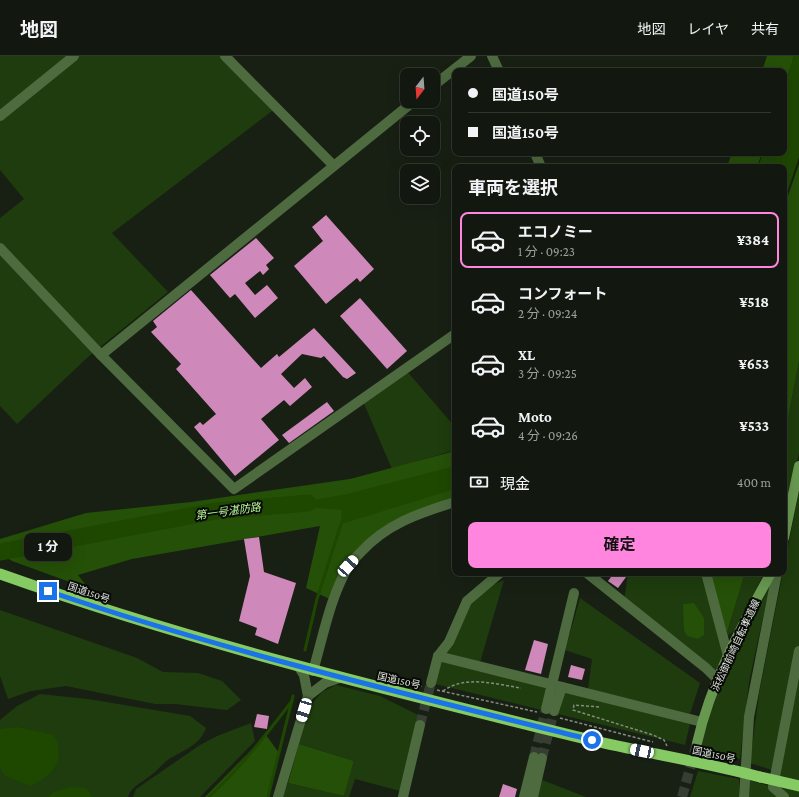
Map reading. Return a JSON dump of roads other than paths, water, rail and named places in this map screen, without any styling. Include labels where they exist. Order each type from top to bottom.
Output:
[{"type":"highway","name":"国道150号","points":[[0,574],[119,615],[339,678],[592,740],[799,786]]},
{"type":"main road","points":[[787,524],[799,466]]},
{"type":"main road","name":"浜松御前崎自転車道線","points":[[697,743],[702,722],[717,679],[769,576]]},
{"type":"street","points":[[0,116],[74,56]]},
{"type":"street","points":[[225,56],[333,165]]},
{"type":"street","points":[[456,68],[471,56]]},
{"type":"street","points":[[492,56],[498,68]]},
{"type":"street","points":[[440,80],[452,71]]},
{"type":"street","points":[[101,355],[333,165],[405,108]]},
{"type":"street","points":[[0,248],[101,355],[234,489],[452,336]]},
{"type":"street","points":[[313,671],[332,604],[348,566],[370,542],[394,525],[415,514],[452,503]]},
{"type":"street","points":[[431,687],[438,656],[450,642],[468,601],[497,576]]},
{"type":"street","points":[[591,576],[706,668],[717,679]]},
{"type":"street","points":[[707,576],[728,656]]},
{"type":"street","points":[[744,797],[749,717],[776,576]]},
{"type":"street","points":[[549,713],[557,686],[574,593]]},
{"type":"street","points":[[784,797],[773,786],[799,651]]},
{"type":"street","points":[[438,656],[702,722]]},
{"type":"street","points":[[278,797],[308,696],[304,675],[299,667]]},
{"type":"street","points":[[308,696],[325,683],[339,678]]},
{"type":"street","points":[[402,797],[420,724]]},
{"type":"street","points":[[524,797],[538,758],[533,797]]},
{"type":"waterway","name":"第一号湛防路","points":[[1,552],[216,511],[308,503]]},
{"type":"waterway","points":[[305,650],[317,599],[342,521]]},
{"type":"waterway","points":[[268,797],[293,696]]},
{"type":"waterway","points":[[209,797],[242,763],[292,701]]},
{"type":"tunnel","points":[[420,725],[431,683]]},
{"type":"tunnel","points":[[534,757],[546,709]]},
{"type":"tunnel","points":[[542,758],[554,711]]},
{"type":"tunnel","points":[[682,797],[697,743]]}]
